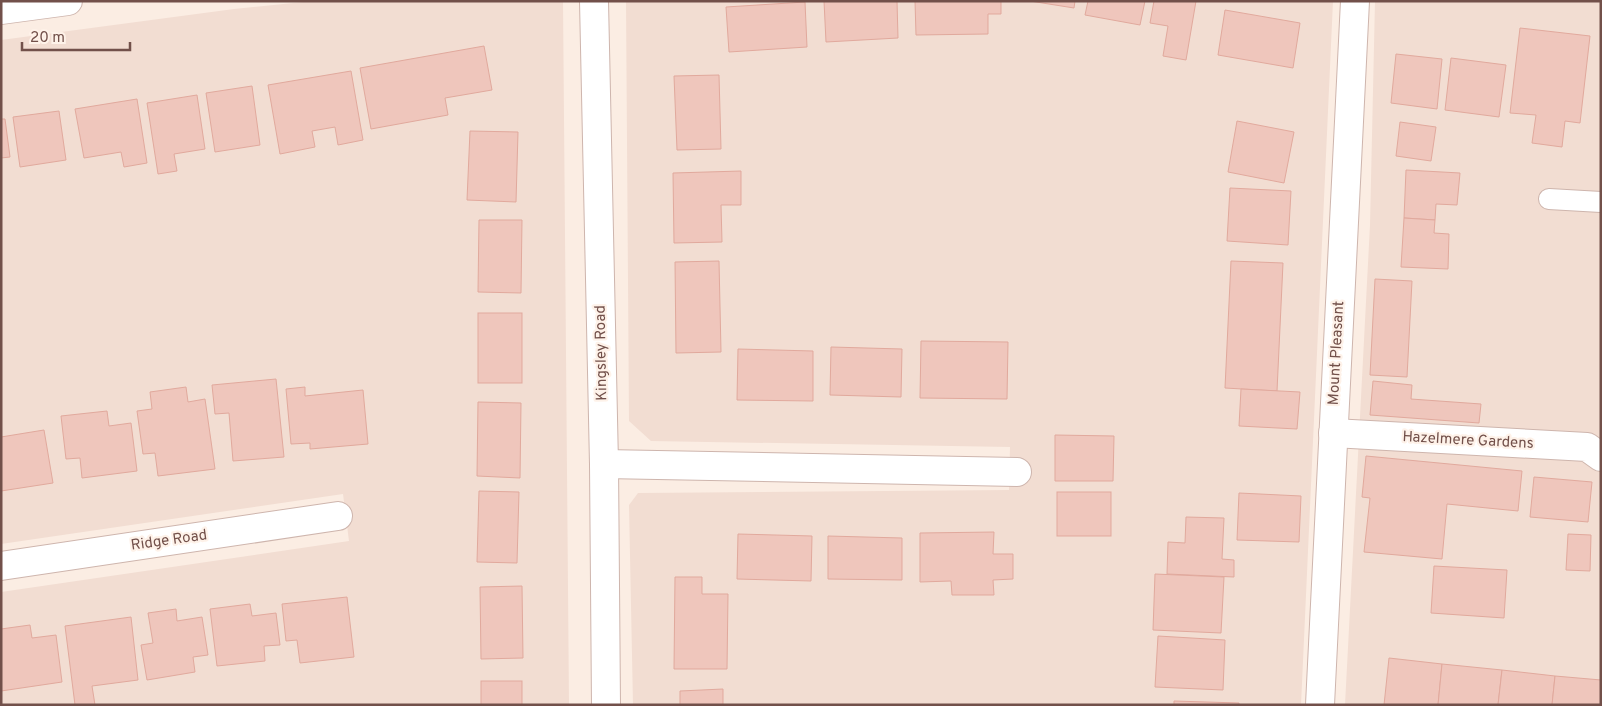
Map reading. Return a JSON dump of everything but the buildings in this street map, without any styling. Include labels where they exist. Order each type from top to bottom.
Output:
[{"type":"street","points":[[1,10],[68,1]]},
{"type":"street","name":"Kingsley Road","points":[[594,1],[604,464],[606,705]]},
{"type":"street","name":"Mount Pleasant","points":[[1320,705],[1356,1]]},
{"type":"street","name":"Hazelmere Gardens","points":[[1333,433],[1587,447],[1601,458]]},
{"type":"street","points":[[604,464],[1017,472]]},
{"type":"street","name":"Ridge Road","points":[[1,566],[338,516]]},
{"type":"lane","points":[[1549,199],[1601,202]]},
{"type":"shaded area","points":[[313,1],[563,1],[569,705],[1,705],[1,592],[349,541],[343,494],[1,544],[1,40],[234,9]]},
{"type":"shaded area","points":[[626,1],[1333,1],[1301,705],[633,705],[629,505],[638,493],[1009,490],[1010,447],[651,441],[629,421]]},
{"type":"shaded area","points":[[1375,1],[1601,1],[1601,705],[1345,705],[1370,225]]}]
